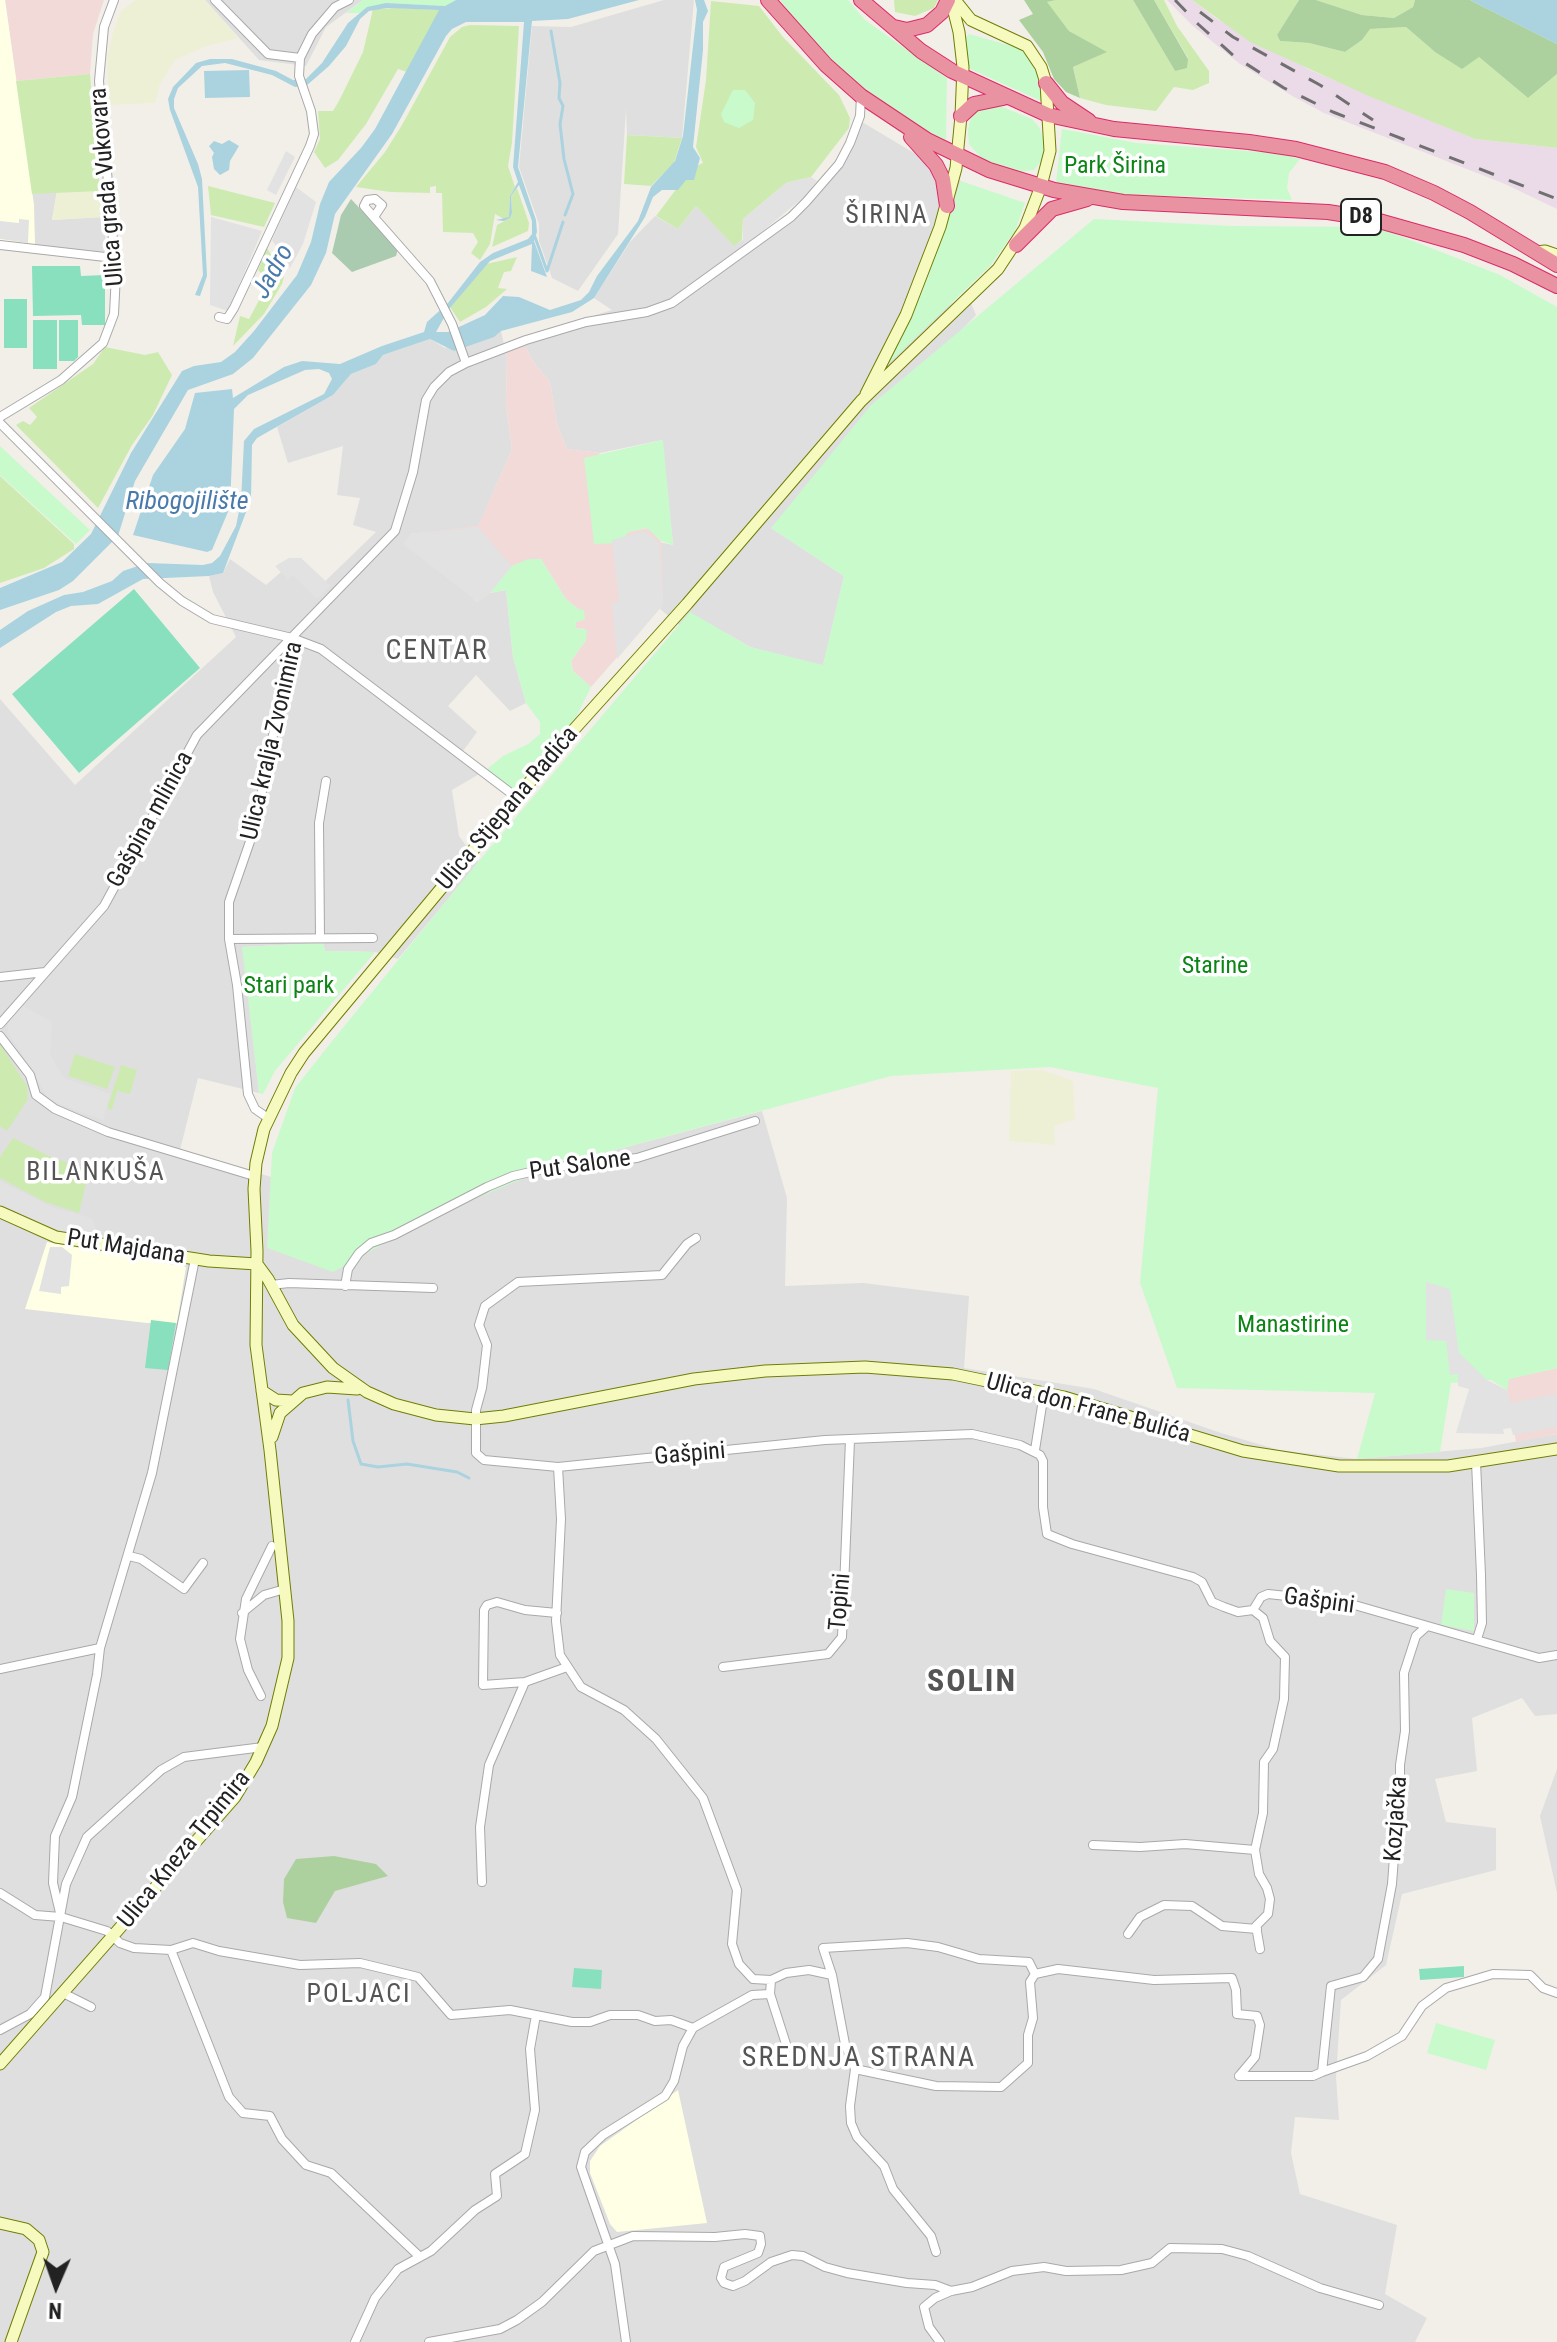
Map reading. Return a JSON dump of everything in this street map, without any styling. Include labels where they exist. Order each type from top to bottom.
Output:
[{"type":"highway","name":"D8","points":[[768,0],[797,35],[861,96],[894,120],[989,170],[1041,186],[1123,202],[1328,212],[1372,219],[1464,245],[1557,286]]},
{"type":"highway","name":"D8","points":[[861,0],[921,51],[962,76],[1048,115],[1100,127],[1296,149],[1385,172],[1434,193],[1557,265]]},
{"type":"highway","points":[[890,26],[907,30],[927,25],[951,0]]},
{"type":"highway","points":[[1046,83],[1062,103],[1100,127]]},
{"type":"highway","points":[[961,116],[974,104],[1007,98]]},
{"type":"highway","points":[[894,120],[936,165],[943,179],[947,206]]},
{"type":"highway","points":[[1016,245],[1052,209],[1096,198]]},
{"type":"main road","points":[[861,401],[902,324],[947,206],[958,156],[962,76],[959,32],[951,0]]},
{"type":"main road","points":[[861,401],[986,283],[1016,245],[1032,212],[1050,151],[1046,83],[1041,67],[1027,46],[971,20],[951,0]]},
{"type":"main road","points":[[1536,252],[1557,255]]},
{"type":"main road","name":"Ulica Stjepana Radića","points":[[257,1264],[254,1176],[259,1148],[268,1118],[304,1053],[516,797],[697,593],[861,401]]},
{"type":"main road","name":"Put Majdana","points":[[0,1212],[56,1237],[195,1259],[257,1264]]},
{"type":"main road","name":"Ulica don Frane Bulića","points":[[257,1264],[301,1335],[333,1368],[364,1391],[394,1404],[436,1415],[475,1419],[560,1406],[689,1380],[765,1371],[865,1367],[953,1374],[1044,1393],[1243,1451],[1284,1459],[1369,1467],[1433,1467],[1557,1449]]},
{"type":"main road","name":"Ulica Kneza Trpimira","points":[[0,2064],[235,1797],[263,1747],[275,1716],[288,1658],[285,1589],[256,1345],[257,1264]]},
{"type":"main road","name":"Ulica don Frane Bulića","points":[[292,1401],[303,1393],[319,1388],[364,1391]]},
{"type":"main road","points":[[262,1391],[276,1400],[292,1401]]},
{"type":"main road","points":[[270,1450],[275,1422],[292,1401]]},
{"type":"main road","points":[[0,2223],[26,2229],[39,2240],[43,2252],[11,2342]]},
{"type":"street","name":"Ulica grada Vukovara","points":[[0,417],[61,380],[103,343],[114,314],[117,295],[99,81],[104,27],[114,0]]},
{"type":"street","points":[[215,0],[268,54],[300,58]]},
{"type":"street","points":[[219,317],[227,319],[234,308],[314,134],[311,111],[299,76],[300,58],[312,34],[335,7],[349,0]]},
{"type":"street","points":[[374,217],[430,281],[452,324],[466,363],[586,322],[647,312],[672,303],[791,217],[806,202],[839,164],[857,131],[861,96]]},
{"type":"street","points":[[0,245],[114,258]]},
{"type":"street","name":"Ulica kralja Zvonimira","points":[[268,1118],[255,1109],[248,1094],[229,939],[231,891],[255,827],[292,638],[395,531],[413,472],[426,400],[449,372],[466,363]]},
{"type":"street","points":[[0,423],[160,583],[189,606],[212,619],[292,638],[321,649],[516,797]]},
{"type":"street","name":"Gašpina mlinica","points":[[0,1024],[104,906],[197,735],[292,638]]},
{"type":"street","points":[[320,938],[319,823],[326,781]]},
{"type":"street","points":[[229,939],[373,938]]},
{"type":"street","points":[[0,977],[45,972]]},
{"type":"street","points":[[0,1036],[30,1075],[36,1095],[55,1109],[128,1139],[254,1176]]},
{"type":"street","name":"Put Salone","points":[[345,1286],[348,1269],[371,1243],[394,1235],[513,1176],[548,1168],[637,1158],[755,1121]]},
{"type":"street","points":[[475,1419],[487,1345],[479,1325],[485,1306],[518,1282],[662,1275],[687,1244],[696,1238]]},
{"type":"street","points":[[61,1917],[53,1883],[55,1836],[72,1797],[100,1648],[152,1473],[195,1259]]},
{"type":"street","points":[[271,1285],[280,1282],[433,1288]]},
{"type":"street","name":"Gašpini","points":[[1035,1450],[1044,1393]]},
{"type":"street","name":"Gašpini","points":[[475,1419],[476,1453],[484,1460],[558,1467],[825,1440],[961,1434],[1035,1450],[1043,1461],[1043,1507],[1047,1534],[1072,1544],[1193,1577],[1202,1582],[1212,1602],[1238,1612],[1253,1610],[1261,1597],[1268,1594],[1344,1602],[1539,1658],[1557,1655]]},
{"type":"street","name":"Topini","points":[[723,1667],[828,1654],[842,1637],[850,1440]]},
{"type":"street","points":[[1476,1462],[1482,1591],[1482,1623],[1477,1639]]},
{"type":"street","points":[[558,1467],[561,1519],[557,1613],[560,1655],[581,1687],[624,1710],[656,1739],[703,1798],[737,1890],[732,1944],[739,1964],[753,1979],[771,1980],[786,1973],[809,1970],[832,1975]]},
{"type":"street","points":[[261,1696],[248,1670],[240,1639],[242,1613],[272,1546]]},
{"type":"street","points":[[129,1556],[141,1559],[184,1589],[203,1563]]},
{"type":"street","points":[[242,1613],[264,1595],[285,1589]]},
{"type":"street","points":[[557,1613],[525,1610],[497,1602],[487,1605],[484,1610],[483,1685],[525,1682],[567,1667]]},
{"type":"street","points":[[1253,1610],[1263,1618],[1270,1641],[1285,1657],[1284,1699],[1273,1749],[1264,1762],[1263,1813],[1255,1850],[1259,1874],[1270,1899],[1268,1914],[1256,1926],[1260,1949]]},
{"type":"street","name":"Kozjačka","points":[[1322,2072],[1331,1986],[1363,1977],[1378,1959],[1392,1884],[1396,1830],[1400,1824],[1400,1765],[1405,1731],[1404,1673],[1416,1636],[1426,1627]]},
{"type":"street","points":[[0,1669],[100,1648]]},
{"type":"street","points":[[482,1882],[480,1827],[489,1765],[525,1682]]},
{"type":"street","points":[[0,2030],[30,2014],[45,1997],[66,1884],[87,1837],[161,1770],[184,1757],[263,1747]]},
{"type":"street","points":[[1093,1845],[1140,1847],[1185,1844],[1255,1850]]},
{"type":"street","points":[[0,1893],[35,1915],[61,1917],[107,1931],[134,1948],[171,1950],[193,1943],[219,1951],[300,1965],[360,1963],[418,1977],[451,2015],[510,2010],[572,2022],[590,2022],[610,2015],[638,2015],[655,2021],[671,2020],[693,2028]]},
{"type":"street","points":[[1128,1934],[1140,1917],[1164,1905],[1192,1906],[1222,1926],[1257,1929]]},
{"type":"street","points":[[936,2252],[931,2236],[893,2189],[884,2166],[857,2137],[851,2123],[855,2069],[845,2044],[832,1975],[823,1948],[907,1943],[938,1947],[979,1959],[1029,1962],[1035,1974]]},
{"type":"street","points":[[171,1950],[229,2097],[243,2113],[270,2116],[282,2139],[306,2165],[331,2173],[420,2257]]},
{"type":"street","points":[[855,2069],[936,2086],[1001,2087],[1028,2063],[1028,2035],[1033,2018],[1030,1982],[1035,1974],[1058,1969],[1154,1980],[1232,1978],[1237,2014],[1257,2016],[1260,2025],[1255,2057],[1239,2076],[1313,2076],[1367,2056],[1402,2036],[1422,2006],[1446,1988],[1493,1974],[1530,1975],[1543,1988],[1557,1993]]},
{"type":"street","points":[[771,1980],[770,1994],[786,2044]]},
{"type":"street","points":[[63,1993],[91,2007]]},
{"type":"street","points":[[626,2342],[615,2264],[581,2167],[585,2152],[603,2135],[665,2096],[674,2081],[683,2046],[693,2028],[752,1995],[770,1994]]},
{"type":"street","points":[[355,2342],[375,2298],[398,2269],[431,2251],[475,2210],[497,2196],[495,2174],[525,2154],[535,2110],[530,2049],[536,2015]]},
{"type":"street","points":[[429,2342],[457,2340],[500,2329],[542,2302],[594,2251],[633,2236],[760,2236],[758,2253],[724,2267],[721,2278],[724,2283],[733,2286],[771,2262],[792,2255],[803,2256],[847,2273],[935,2285],[951,2291]]},
{"type":"street","points":[[940,2342],[929,2327],[924,2307],[951,2291],[972,2287],[1012,2271],[1044,2267],[1066,2271],[1121,2270],[1152,2263],[1170,2248],[1198,2247],[1248,2256],[1320,2288],[1379,2305]]},
{"type":"shaded area","points":[[0,0],[5,0],[34,205],[35,246],[0,240]]},
{"type":"shaded area","points":[[5,0],[104,0],[93,34],[90,74],[16,81]]},
{"type":"shaded area","points":[[135,0],[205,0],[238,38],[204,47],[175,60],[160,84],[155,103],[109,105],[107,59],[113,32],[121,11]]},
{"type":"shaded area","points":[[205,0],[363,0],[326,27],[306,66],[259,60]]},
{"type":"shaded area","points":[[664,0],[694,0],[682,138],[627,135],[626,109],[618,234],[578,291],[552,278],[539,241],[539,224],[519,167],[532,26],[571,27]]},
{"type":"shaded area","points":[[1167,0],[1192,0],[1217,19],[1310,70],[1475,139],[1557,148],[1557,209],[1505,184],[1324,113],[1294,97],[1240,64],[1193,26]]},
{"type":"shaded area","points":[[857,119],[961,181],[938,250],[906,327],[955,302],[966,291],[976,315],[771,528],[844,576],[823,666],[750,647],[726,633],[679,625],[660,609],[663,604],[659,542],[673,545],[662,440],[600,453],[567,449],[557,424],[550,382],[534,363],[521,338],[612,310],[594,298],[630,242],[655,216],[678,229],[696,206],[734,245],[743,240],[747,245],[788,213],[837,162]]},
{"type":"shaded area","points":[[286,151],[295,157],[276,195],[267,190]]},
{"type":"shaded area","points":[[811,177],[817,181],[805,196],[746,245],[743,240],[743,219],[786,183]]},
{"type":"shaded area","points":[[296,187],[316,202],[303,244],[290,268],[272,240]]},
{"type":"shaded area","points":[[57,191],[52,220],[103,217],[107,252],[35,246],[32,194]]},
{"type":"shaded area","points":[[57,191],[100,191],[103,217],[52,220]]},
{"type":"shaded area","points":[[351,199],[398,249],[396,256],[352,272],[332,253],[341,215]]},
{"type":"shaded area","points":[[211,217],[262,231],[228,311],[210,305]]},
{"type":"shaded area","points":[[19,219],[29,220],[28,243],[0,239],[0,221],[19,223]]},
{"type":"shaded area","points":[[501,331],[507,358],[506,404],[512,449],[478,527],[411,534],[477,602],[490,593],[506,590],[513,657],[526,703],[510,711],[476,675],[448,706],[477,732],[463,751],[486,770],[452,790],[459,836],[478,862],[508,871],[458,887],[398,959],[375,952],[325,951],[323,943],[243,947],[259,1093],[198,1078],[180,1150],[271,1177],[513,1165],[593,1156],[762,1111],[787,1198],[785,1286],[863,1283],[969,1296],[964,1368],[1094,1389],[1279,1450],[1356,1459],[1481,1448],[1557,1434],[1557,1714],[1535,1716],[1522,1698],[1472,1718],[1477,1771],[1435,1779],[1446,1822],[1496,1828],[1496,1870],[1402,1894],[1386,1965],[1341,2000],[1336,2077],[1339,2120],[1295,2117],[1291,2153],[1300,2194],[1397,2225],[1385,2294],[1427,2318],[1415,2342],[0,2342],[0,699],[75,785],[236,637],[213,592],[209,576],[223,573],[230,559],[266,585],[288,566],[313,593],[376,532],[353,525],[360,498],[337,495],[343,446],[288,463],[277,427],[333,395],[351,374],[376,364],[383,355],[430,339],[445,348]]},
{"type":"shaded area","points":[[521,338],[534,363],[550,382],[557,424],[567,449],[600,453],[586,469],[628,532],[648,528],[661,541],[663,605],[591,687],[573,671],[571,661],[586,640],[585,629],[575,628],[578,609],[565,598],[541,559],[512,566],[490,593],[478,602],[403,544],[411,534],[478,526],[512,449],[506,404],[507,358],[504,344]]},
{"type":"shaded area","points":[[478,527],[512,566],[490,593],[478,602],[403,544],[411,534]]},
{"type":"shaded area","points":[[644,531],[659,542],[663,605],[617,659],[612,602],[619,602],[612,540]]},
{"type":"shaded area","points":[[289,558],[301,558],[331,586],[317,599],[293,575],[288,580],[275,566]]},
{"type":"shaded area","points":[[22,1005],[52,1022],[50,1054],[64,1078],[111,1094],[103,1120],[48,1100],[8,1033],[8,1021]]},
{"type":"shaded area","points":[[1043,1070],[1073,1081],[1075,1119],[1054,1126],[1055,1145],[1009,1141],[1011,1071]]},
{"type":"shaded area","points":[[0,1181],[52,1207],[91,1218],[96,1237],[48,1227],[0,1205]]},
{"type":"shaded area","points":[[47,1242],[186,1267],[177,1323],[147,1323],[25,1309]]},
{"type":"shaded area","points":[[50,1247],[62,1247],[72,1255],[69,1286],[61,1287],[61,1294],[39,1291]]},
{"type":"shaded area","points":[[1426,1282],[1450,1289],[1459,1353],[1487,1380],[1507,1390],[1511,1403],[1557,1394],[1557,1427],[1513,1435],[1511,1428],[1503,1429],[1504,1434],[1456,1433],[1469,1389],[1458,1386],[1458,1374],[1450,1375],[1446,1341],[1426,1340]]},
{"type":"shaded area","points":[[1557,1368],[1557,1434],[1516,1442],[1508,1379]]},
{"type":"shaded area","points":[[1557,1769],[1557,1893],[1540,1816]]},
{"type":"shaded area","points":[[678,2090],[707,2223],[617,2232],[610,2224],[590,2173],[590,2161],[600,2146]]},
{"type":"green space","points":[[363,0],[456,0],[445,6],[386,3],[359,13],[346,13]]},
{"type":"green space","points":[[780,0],[848,0],[865,20],[947,78],[946,140],[918,127],[863,89],[807,36]]},
{"type":"green space","points":[[894,0],[938,0],[934,8],[915,16],[895,12]]},
{"type":"green space","points":[[1024,0],[1056,0],[1047,2],[1069,31],[1107,52],[1073,67],[1080,98],[1066,92],[1054,79],[1043,52],[1019,20],[1033,14]]},
{"type":"green space","points":[[1133,0],[1175,71],[1188,58],[1154,0],[1164,0],[1177,26],[1209,71],[1209,83],[1193,90],[1174,87],[1156,111],[1106,105],[1080,98],[1073,67],[1106,52],[1069,31],[1046,2]]},
{"type":"green space","points":[[1133,0],[1154,0],[1188,59],[1187,68],[1175,71]]},
{"type":"green space","points":[[1192,0],[1299,0],[1277,35],[1280,41],[1309,43],[1345,52],[1362,40],[1369,29],[1406,27],[1435,52],[1479,57],[1528,98],[1557,74],[1557,148],[1475,139],[1371,97],[1250,42]]},
{"type":"green space","points":[[1299,0],[1316,0],[1362,15],[1394,18],[1413,7],[1415,0],[1470,0],[1557,44],[1557,74],[1528,98],[1479,57],[1462,69],[1435,52],[1406,27],[1370,29],[1362,40],[1345,52],[1309,43],[1280,41],[1277,35]]},
{"type":"green space","points":[[1316,0],[1415,0],[1413,7],[1394,18],[1362,15]]},
{"type":"green space","points":[[711,1],[759,6],[783,37],[839,95],[850,118],[849,128],[811,177],[786,183],[743,219],[742,240],[734,246],[696,206],[678,229],[656,216],[692,168],[703,163],[696,147],[706,80]]},
{"type":"green space","points":[[373,9],[440,10],[407,72],[398,69],[366,124],[338,160],[325,168],[314,152],[320,139],[318,111],[333,111],[340,99],[363,52]]},
{"type":"green space","points":[[519,26],[508,166],[515,187],[510,196],[509,217],[504,219],[495,214],[490,244],[480,260],[471,253],[478,242],[473,233],[443,232],[442,193],[436,193],[436,186],[430,187],[430,193],[356,187],[385,152],[402,125],[450,37],[462,27]]},
{"type":"green space","name":"Park Širina","points":[[969,34],[1018,48],[1029,57],[1040,82],[1041,101],[968,68],[966,37]]},
{"type":"green space","points":[[90,74],[100,191],[32,194],[16,81]]},
{"type":"green space","points":[[733,90],[745,90],[755,103],[753,120],[739,128],[724,122],[721,114]]},
{"type":"green space","name":"Park Širina","points":[[995,104],[1032,119],[1039,127],[1045,142],[1044,157],[1034,170],[1019,172],[983,160],[969,144],[971,115],[983,105]]},
{"type":"green space","name":"Park Širina","points":[[1062,129],[1136,143],[1277,153],[1300,159],[1289,173],[1287,188],[1292,200],[1111,194],[1056,183]]},
{"type":"green space","points":[[627,135],[682,138],[674,163],[651,186],[624,184]]},
{"type":"green space","name":"Park Širina","points":[[961,181],[1025,203],[1015,231],[990,266],[888,364],[922,293]]},
{"type":"green space","points":[[208,186],[275,203],[264,227],[211,215]]},
{"type":"green space","points":[[517,188],[529,223],[528,231],[492,247],[497,225],[510,218],[511,196]]},
{"type":"green space","points":[[1094,219],[1232,226],[1377,227],[1500,275],[1557,307],[1557,1368],[1509,1379],[1507,1390],[1491,1380],[1451,1383],[1440,1452],[1357,1459],[1375,1393],[1177,1388],[1140,1283],[1158,1088],[1050,1067],[891,1076],[548,1168],[434,1216],[333,1272],[267,1248],[272,1153],[295,1088],[333,1040],[478,862],[690,612],[750,647],[823,665],[844,576],[771,528],[871,405]]},
{"type":"green space","points":[[267,248],[284,277],[282,284],[264,314],[233,346],[240,316],[249,319],[264,291],[264,276],[258,270]]},
{"type":"green space","points":[[517,257],[511,271],[504,272],[498,288],[507,289],[486,307],[460,322],[450,307],[486,264]]},
{"type":"green space","points":[[32,266],[80,266],[81,276],[105,275],[105,325],[82,325],[81,315],[33,316]]},
{"type":"green space","points":[[4,299],[27,299],[27,348],[4,348]]},
{"type":"green space","points":[[33,320],[57,320],[57,369],[33,369]]},
{"type":"green space","points":[[59,320],[78,320],[78,357],[74,361],[59,361]]},
{"type":"green space","points":[[105,347],[145,355],[158,352],[172,375],[153,415],[132,445],[98,508],[16,425],[23,421],[30,425],[37,417],[29,408],[93,364]]},
{"type":"green space","points":[[663,440],[673,545],[661,541],[647,528],[628,532],[621,543],[594,544],[584,458]]},
{"type":"green space","points":[[0,446],[90,530],[76,544],[0,475]]},
{"type":"green space","points":[[0,476],[74,544],[74,549],[44,568],[0,583]]},
{"type":"green space","points":[[528,559],[541,559],[565,598],[584,610],[585,619],[575,623],[576,628],[587,630],[586,640],[571,661],[573,671],[591,687],[575,719],[513,789],[486,770],[540,734],[540,722],[526,703],[513,657],[506,590],[490,593],[512,566]]},
{"type":"green space","points":[[134,589],[200,668],[79,773],[12,694]]},
{"type":"green space","name":"Stari park","points":[[323,943],[325,951],[375,952],[275,1071],[263,1094],[259,1093],[242,947]]},
{"type":"green space","points":[[0,1044],[27,1086],[28,1099],[7,1131],[0,1126]]},
{"type":"green space","points":[[75,1054],[115,1067],[107,1089],[68,1076]]},
{"type":"green space","points":[[121,1065],[137,1070],[130,1094],[117,1091],[112,1110],[107,1108]]},
{"type":"green space","points":[[13,1138],[89,1171],[79,1213],[45,1202],[0,1178],[0,1157]]},
{"type":"green space","points":[[151,1320],[176,1323],[168,1370],[145,1368]]},
{"type":"green space","points":[[1446,1589],[1474,1593],[1474,1631],[1441,1625]]},
{"type":"green space","points":[[334,1856],[376,1864],[388,1876],[335,1891],[316,1923],[287,1918],[283,1902],[284,1879],[296,1859]]},
{"type":"green space","points":[[1464,1966],[1464,1977],[1420,1980],[1419,1969]]},
{"type":"green space","points":[[574,1968],[602,1970],[601,1989],[572,1987]]},
{"type":"green space","points":[[1436,2023],[1495,2040],[1486,2070],[1427,2053]]},
{"type":"water","name":"Ribogojilište","points":[[456,0],[639,0],[568,19],[532,21],[518,167],[536,220],[534,241],[547,277],[531,271],[532,244],[490,261],[449,309],[436,332],[448,332],[485,315],[503,296],[519,297],[550,310],[581,300],[589,292],[597,276],[638,221],[651,187],[675,161],[683,136],[697,10],[695,0],[704,0],[708,11],[703,22],[693,147],[700,158],[694,180],[686,180],[678,190],[662,190],[653,197],[645,217],[594,298],[572,312],[501,331],[494,337],[454,351],[430,339],[383,355],[376,364],[351,374],[333,395],[257,438],[252,445],[251,499],[223,573],[143,579],[98,604],[71,606],[56,612],[0,648],[0,630],[28,611],[64,595],[83,592],[112,581],[123,571],[147,563],[212,563],[220,556],[236,526],[241,501],[244,441],[254,429],[324,394],[332,379],[329,373],[319,369],[305,370],[248,395],[234,409],[230,507],[212,550],[207,552],[133,535],[153,475],[185,429],[195,393],[232,389],[233,398],[284,367],[302,361],[340,364],[424,332],[427,322],[448,303],[480,262],[493,253],[528,239],[532,234],[532,221],[519,185],[511,196],[510,218],[496,220],[509,217],[510,196],[518,182],[513,167],[524,22],[466,22],[446,36],[392,134],[335,214],[326,253],[311,285],[253,358],[233,374],[188,390],[135,481],[118,536],[73,581],[59,590],[0,610],[0,588],[62,562],[91,534],[131,453],[182,371],[221,362],[235,352],[297,275],[311,242],[329,182],[375,129],[439,10],[387,8],[369,11],[360,19],[346,46],[306,86],[295,87],[272,75],[225,63],[202,66],[178,88],[174,108],[202,179],[207,276],[200,296],[195,295],[203,275],[198,187],[170,110],[168,99],[173,87],[196,63],[210,59],[232,59],[276,71],[293,80],[306,79],[322,63],[348,23],[367,7],[386,3],[445,6]]},
{"type":"water","points":[[1470,0],[1557,0],[1557,44],[1525,28]]},
{"type":"water","points":[[249,70],[250,97],[205,98],[204,71]]},
{"type":"water","points":[[229,140],[239,146],[230,161],[229,170],[220,175],[214,169],[214,153],[209,146],[214,141],[222,144]]},
{"type":"waterway","points":[[551,31],[560,83],[559,98],[563,106],[560,124],[564,159],[573,194],[565,215]]},
{"type":"waterway","points":[[547,271],[563,222]]},
{"type":"waterway","points":[[535,237],[547,271]]},
{"type":"waterway","points":[[348,1400],[353,1441],[361,1464],[378,1467],[407,1464],[457,1472],[469,1478]]},
{"type":"railway","points":[[1175,0],[1234,56],[1284,88],[1333,112],[1557,199]]},
{"type":"railway","points":[[1200,12],[1233,37],[1320,85],[1373,120]]},
{"type":"district","name":"ŠIRINA","points":[[887,216]]},
{"type":"district","name":"CENTAR","points":[[437,652]]},
{"type":"district","name":"BILANKUŠA","points":[[96,1173]]},
{"type":"district","name":"SOLIN","points":[[972,1683]]},
{"type":"district","name":"POLJACI","points":[[359,1995]]},
{"type":"district","name":"SREDNJA STRANA","points":[[859,2059]]},
{"type":"water label","name":"Jadro","points":[[274,272]]},
{"type":"park label","name":"Starine","points":[[1215,967]]},
{"type":"park label","name":"Manastirine","points":[[1293,1326]]}]
